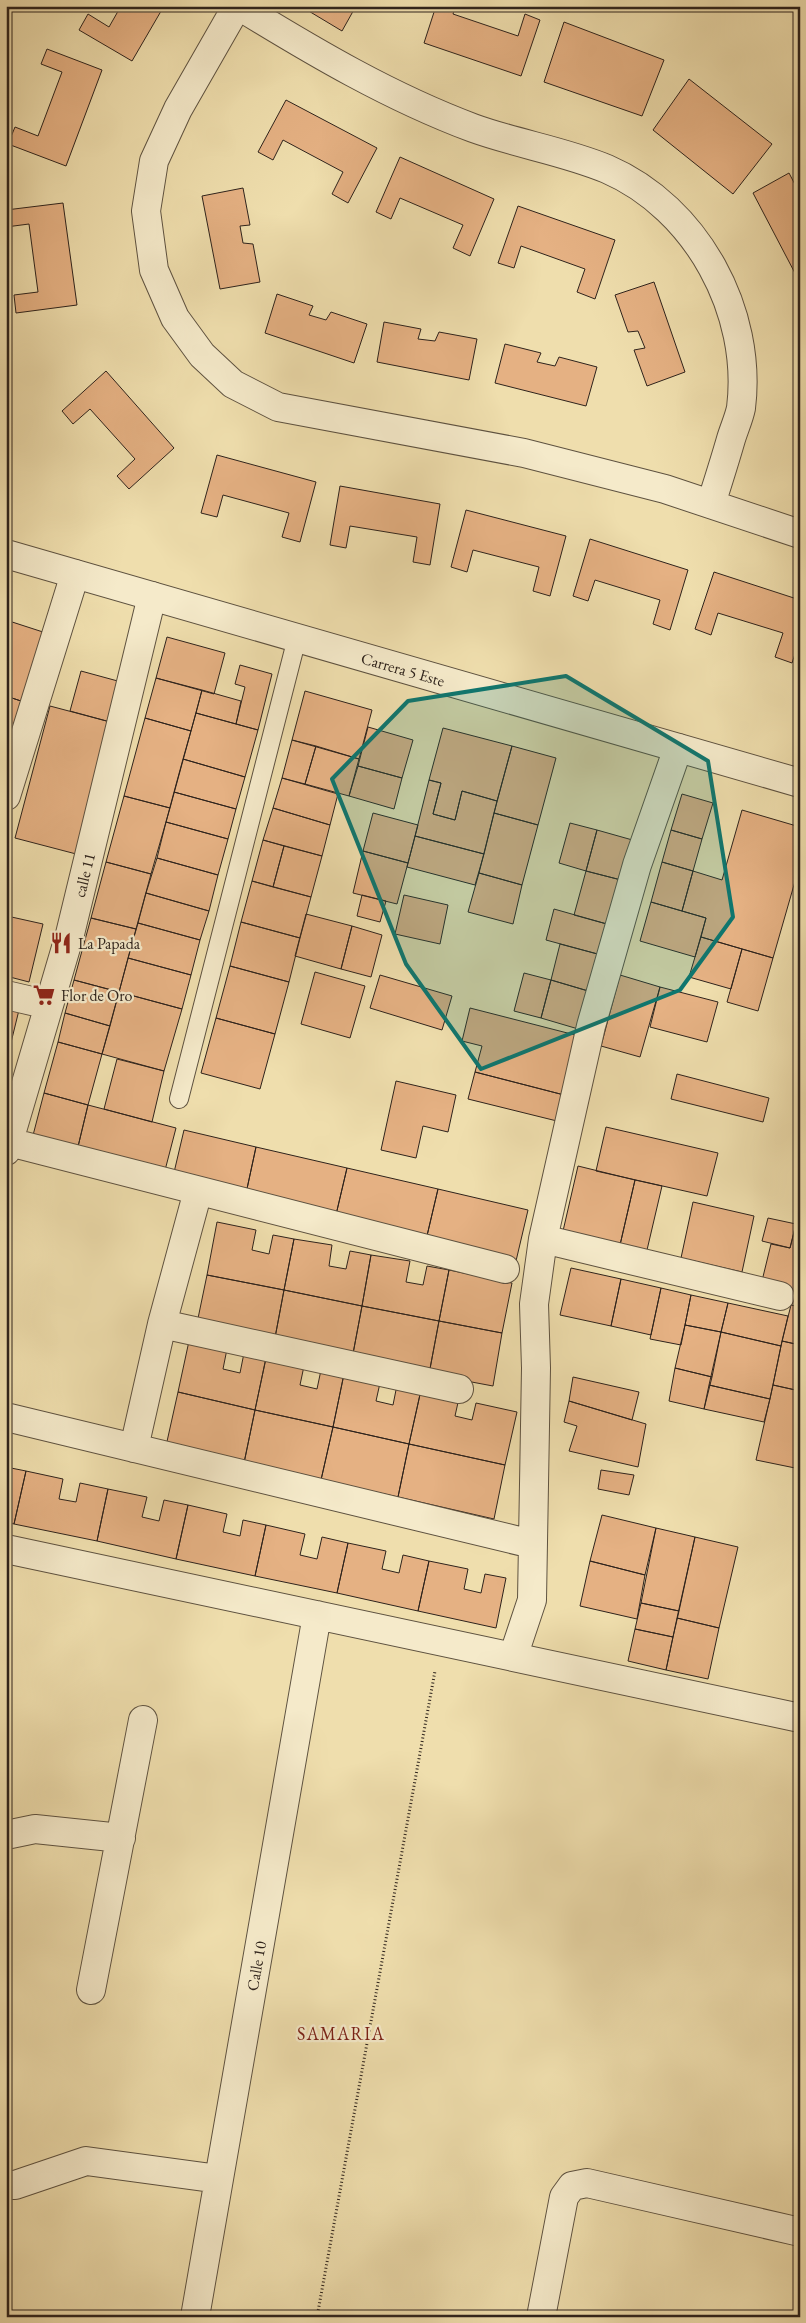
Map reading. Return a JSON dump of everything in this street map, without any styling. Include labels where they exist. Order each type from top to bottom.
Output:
[{"type":"street","points":[[711,504],[740,409],[741,376],[738,335],[727,296],[704,254],[676,218],[644,190],[608,169],[515,142],[421,106],[318,55],[238,6],[178,109],[154,161],[146,211],[154,270],[175,318],[202,355],[233,384],[278,407],[524,453],[665,489],[800,534]]},
{"type":"street","name":"Carrera 5 Este","points":[[6,554],[800,783]]},
{"type":"street","points":[[6,796],[75,574]]},
{"type":"street","name":"calle 11","points":[[8,1146],[70,934],[152,596]]},
{"type":"street","points":[[513,1657],[532,1600],[536,1368],[534,1304],[543,1239],[591,1026],[637,865],[678,748]]},
{"type":"street","points":[[6,995],[49,1006]]},
{"type":"street","points":[[8,1146],[198,1191],[505,1269]]},
{"type":"street","points":[[134,1448],[162,1324],[198,1191]]},
{"type":"street","points":[[543,1239],[780,1296]]},
{"type":"street","points":[[162,1324],[459,1389]]},
{"type":"street","points":[[6,1418],[532,1544]]},
{"type":"street","points":[[6,1549],[800,1718]]},
{"type":"street","name":"Calle 10","points":[[195,2317],[317,1615]]},
{"type":"street","points":[[91,1990],[143,1720]]},
{"type":"street","points":[[6,1835],[35,1829],[121,1838]]},
{"type":"street","points":[[6,2184],[15,2185],[86,2161],[219,2179]]},
{"type":"street","points":[[541,2317],[564,2196],[572,2186],[587,2183],[800,2232]]},
{"type":"lane","points":[[179,1099],[297,638]]},
{"type":"path","points":[[317,2317],[436,1669]]},
{"type":"highlighted area","points":[[566,676],[708,761],[733,917],[680,990],[481,1069],[406,964],[332,779],[408,701]]},
{"type":"building","points":[[121,6],[164,6],[132,61],[79,30],[88,14],[109,27]]},
{"type":"building","points":[[309,6],[356,6],[342,31],[307,10]]},
{"type":"building","points":[[436,6],[456,6],[453,14],[518,36],[525,14],[540,20],[521,76],[424,43]]},
{"type":"building","points":[[564,22],[664,60],[642,116],[544,82]]},
{"type":"building","points":[[47,49],[102,70],[66,166],[8,144],[15,127],[38,136],[62,72],[41,64]]},
{"type":"building","points":[[689,79],[772,144],[733,194],[653,130]]},
{"type":"building","points":[[286,100],[377,148],[348,203],[332,194],[343,172],[283,140],[273,160],[258,152]]},
{"type":"building","points":[[400,157],[494,199],[470,256],[453,248],[463,225],[400,198],[391,219],[376,212]]},
{"type":"building","points":[[789,173],[800,194],[800,276],[797,277],[753,193]]},
{"type":"building","points":[[243,188],[250,225],[240,226],[243,243],[253,244],[260,282],[220,289],[202,196]]},
{"type":"building","points":[[63,203],[77,305],[16,313],[14,295],[38,292],[29,224],[6,227],[6,210]]},
{"type":"building","points":[[518,206],[615,240],[595,299],[577,292],[585,269],[521,246],[514,268],[498,263]]},
{"type":"building","points":[[654,282],[685,372],[647,386],[634,350],[645,348],[638,331],[628,332],[615,295]]},
{"type":"building","points":[[277,294],[313,306],[309,315],[326,320],[331,312],[367,324],[354,363],[265,333]]},
{"type":"building","points":[[384,322],[421,329],[418,339],[435,341],[439,332],[477,339],[469,380],[377,362]]},
{"type":"building","points":[[505,344],[541,353],[537,362],[555,366],[559,357],[597,367],[586,406],[495,383]]},
{"type":"building","points":[[106,371],[174,448],[129,489],[117,476],[135,459],[90,409],[73,424],[62,411]]},
{"type":"building","points":[[217,455],[316,482],[300,542],[282,537],[289,513],[223,495],[217,517],[201,513]]},
{"type":"building","points":[[340,486],[440,504],[430,565],[413,562],[417,537],[350,526],[346,548],[330,545]]},
{"type":"building","points":[[466,510],[566,536],[550,596],[533,591],[539,567],[473,550],[467,572],[451,567]]},
{"type":"building","points":[[590,539],[688,570],[670,630],[653,624],[660,600],[595,580],[588,601],[573,596]]},
{"type":"building","points":[[714,572],[800,600],[800,639],[792,663],[775,657],[783,633],[718,613],[711,635],[695,629]]},
{"type":"building","points":[[6,620],[46,633],[24,702],[6,696]]},
{"type":"building","points":[[167,637],[225,653],[214,694],[156,678]]},
{"type":"building","points":[[240,665],[272,674],[258,730],[236,724],[245,687],[235,684]]},
{"type":"building","points":[[81,671],[125,683],[114,723],[70,711]]},
{"type":"building","points":[[156,678],[202,690],[191,731],[145,718]]},
{"type":"building","points":[[202,690],[241,701],[236,724],[196,713]]},
{"type":"building","points":[[305,691],[372,710],[359,759],[292,740]]},
{"type":"building","points":[[6,696],[24,702],[11,743],[6,742]]},
{"type":"building","points":[[50,706],[114,723],[80,855],[15,838]]},
{"type":"building","points":[[196,713],[258,730],[245,777],[183,759]]},
{"type":"building","points":[[145,718],[191,731],[170,808],[124,796]]},
{"type":"building","points":[[368,727],[413,740],[402,778],[358,766]]},
{"type":"building","points":[[443,728],[512,746],[497,801],[462,791],[455,820],[433,814],[441,783],[429,780]]},
{"type":"building","points":[[292,740],[316,746],[305,784],[282,778]]},
{"type":"building","points":[[316,746],[359,759],[349,796],[305,784]]},
{"type":"building","points":[[512,746],[556,758],[538,825],[494,813]]},
{"type":"building","points":[[183,759],[245,777],[236,809],[174,792]]},
{"type":"building","points":[[358,766],[402,778],[394,809],[349,796]]},
{"type":"building","points":[[282,778],[338,794],[330,825],[273,808]]},
{"type":"building","points":[[429,780],[441,783],[433,814],[455,820],[462,791],[497,801],[484,854],[415,836]]},
{"type":"building","points":[[174,792],[236,809],[228,839],[166,822]]},
{"type":"building","points":[[682,794],[713,803],[702,839],[671,830]]},
{"type":"building","points":[[124,796],[170,808],[151,874],[106,862]]},
{"type":"building","points":[[273,808],[330,825],[322,856],[263,840]]},
{"type":"building","points":[[742,810],[800,827],[800,864],[773,958],[701,937],[706,918],[682,911],[693,871],[722,880]]},
{"type":"building","points":[[373,813],[418,825],[408,863],[363,851]]},
{"type":"building","points":[[494,813],[538,825],[522,885],[479,873]]},
{"type":"building","points":[[166,822],[228,839],[218,875],[157,858]]},
{"type":"building","points":[[570,823],[597,830],[586,871],[559,863]]},
{"type":"building","points":[[597,830],[636,841],[625,881],[586,871]]},
{"type":"building","points":[[671,830],[702,839],[693,871],[662,862]]},
{"type":"building","points":[[415,836],[484,854],[475,885],[407,867]]},
{"type":"building","points":[[263,840],[284,846],[273,887],[252,881]]},
{"type":"building","points":[[284,846],[322,856],[311,897],[273,887]]},
{"type":"building","points":[[363,851],[408,863],[397,904],[353,893]]},
{"type":"building","points":[[157,858],[218,875],[209,911],[146,893]]},
{"type":"building","points":[[106,862],[151,874],[136,929],[91,918]]},
{"type":"building","points":[[662,862],[693,871],[682,911],[651,902]]},
{"type":"building","points":[[586,871],[625,881],[614,926],[574,915]]},
{"type":"building","points":[[479,873],[522,885],[513,924],[468,912]]},
{"type":"building","points":[[252,881],[311,897],[300,938],[241,922]]},
{"type":"building","points":[[146,893],[209,911],[200,940],[138,923]]},
{"type":"building","points":[[362,895],[386,901],[380,922],[357,916]]},
{"type":"building","points":[[404,895],[448,905],[440,944],[395,934]]},
{"type":"building","points":[[651,902],[706,918],[695,957],[640,941]]},
{"type":"building","points":[[554,909],[614,926],[605,956],[546,940]]},
{"type":"building","points":[[306,914],[352,926],[341,969],[295,956]]},
{"type":"building","points":[[7,916],[43,924],[29,982],[6,976]]},
{"type":"building","points":[[91,918],[136,929],[119,992],[74,980]]},
{"type":"building","points":[[241,922],[300,938],[289,982],[230,966]]},
{"type":"building","points":[[138,923],[200,940],[191,975],[128,958]]},
{"type":"building","points":[[352,926],[382,935],[371,977],[341,969]]},
{"type":"building","points":[[701,937],[742,949],[731,989],[689,977]]},
{"type":"building","points":[[560,944],[605,956],[595,993],[551,980]]},
{"type":"building","points":[[742,949],[773,958],[758,1011],[727,1002]]},
{"type":"building","points":[[128,958],[191,975],[182,1009],[119,992]]},
{"type":"building","points":[[230,966],[289,982],[275,1034],[216,1018]]},
{"type":"building","points":[[315,972],[365,986],[350,1038],[301,1024]]},
{"type":"building","points":[[524,973],[551,980],[541,1018],[514,1011]]},
{"type":"building","points":[[380,975],[452,996],[442,1030],[370,1008]]},
{"type":"building","points":[[620,975],[660,987],[640,1057],[601,1046]]},
{"type":"building","points":[[74,980],[119,992],[110,1026],[65,1013]]},
{"type":"building","points":[[551,980],[595,993],[585,1031],[541,1018]]},
{"type":"building","points":[[660,987],[718,1002],[707,1042],[650,1027]]},
{"type":"building","points":[[119,992],[182,1009],[164,1071],[102,1054]]},
{"type":"building","points":[[6,1007],[19,1010],[6,1063]]},
{"type":"building","points":[[470,1008],[583,1037],[568,1096],[475,1072],[482,1046],[462,1041]]},
{"type":"building","points":[[65,1013],[110,1026],[102,1054],[58,1042]]},
{"type":"building","points":[[216,1018],[275,1034],[260,1089],[201,1073]]},
{"type":"building","points":[[58,1042],[102,1054],[88,1105],[44,1093]]},
{"type":"building","points":[[117,1059],[164,1071],[152,1122],[104,1109]]},
{"type":"building","points":[[475,1072],[568,1096],[561,1122],[468,1099]]},
{"type":"building","points":[[677,1074],[769,1098],[763,1122],[671,1099]]},
{"type":"building","points":[[396,1081],[456,1095],[448,1132],[423,1126],[416,1158],[381,1150]]},
{"type":"building","points":[[44,1093],[88,1105],[76,1155],[31,1143]]},
{"type":"building","points":[[88,1105],[176,1128],[163,1178],[76,1155]]},
{"type":"building","points":[[606,1127],[718,1153],[707,1196],[596,1171]]},
{"type":"building","points":[[184,1130],[256,1147],[245,1198],[172,1181]]},
{"type":"building","points":[[256,1147],[347,1168],[335,1219],[245,1198]]},
{"type":"building","points":[[578,1166],[635,1180],[620,1245],[563,1231]]},
{"type":"building","points":[[347,1168],[438,1189],[426,1240],[335,1219]]},
{"type":"building","points":[[635,1180],[662,1186],[647,1250],[620,1245]]},
{"type":"building","points":[[438,1189],[528,1210],[516,1261],[426,1240]]},
{"type":"building","points":[[693,1202],[754,1216],[742,1272],[681,1258]]},
{"type":"building","points":[[768,1218],[796,1224],[790,1248],[762,1241]]},
{"type":"building","points":[[217,1222],[256,1230],[252,1250],[269,1254],[273,1235],[294,1239],[284,1290],[207,1275]]},
{"type":"building","points":[[796,1224],[800,1225],[800,1294],[761,1285],[771,1244],[790,1248]]},
{"type":"building","points":[[294,1239],[332,1245],[329,1266],[346,1269],[350,1251],[371,1255],[362,1306],[284,1290]]},
{"type":"building","points":[[371,1255],[410,1261],[406,1282],[423,1285],[427,1266],[449,1270],[439,1321],[362,1306]]},
{"type":"building","points":[[571,1268],[621,1279],[611,1326],[560,1315]]},
{"type":"building","points":[[449,1270],[512,1283],[502,1333],[439,1321]]},
{"type":"building","points":[[207,1275],[284,1290],[274,1343],[196,1328]]},
{"type":"building","points":[[621,1279],[661,1288],[651,1335],[611,1326]]},
{"type":"building","points":[[661,1288],[691,1295],[681,1345],[650,1339]]},
{"type":"building","points":[[284,1290],[362,1306],[352,1359],[274,1343]]},
{"type":"building","points":[[691,1295],[728,1303],[721,1332],[685,1325]]},
{"type":"building","points":[[728,1303],[788,1316],[781,1346],[721,1332]]},
{"type":"building","points":[[791,1305],[800,1307],[800,1345],[782,1341]]},
{"type":"building","points":[[362,1306],[439,1321],[429,1374],[352,1359]]},
{"type":"building","points":[[439,1321],[502,1333],[493,1386],[429,1374]]},
{"type":"building","points":[[685,1325],[721,1332],[712,1377],[675,1368]]},
{"type":"building","points":[[721,1332],[781,1346],[770,1399],[709,1385]]},
{"type":"building","points":[[189,1341],[227,1349],[223,1369],[240,1373],[244,1353],[266,1358],[255,1410],[178,1392]]},
{"type":"building","points":[[782,1341],[800,1345],[800,1391],[773,1385]]},
{"type":"building","points":[[266,1358],[304,1366],[300,1385],[317,1389],[321,1370],[344,1374],[333,1427],[255,1410]]},
{"type":"building","points":[[675,1368],[712,1377],[704,1409],[669,1401]]},
{"type":"building","points":[[344,1374],[380,1383],[376,1401],[393,1405],[397,1385],[421,1390],[409,1444],[333,1427]]},
{"type":"building","points":[[573,1377],[639,1392],[632,1420],[569,1401]]},
{"type":"building","points":[[709,1385],[770,1399],[764,1422],[704,1409]]},
{"type":"building","points":[[773,1385],[800,1391],[800,1469],[756,1460]]},
{"type":"building","points":[[421,1390],[459,1398],[455,1416],[472,1420],[476,1403],[517,1412],[505,1465],[409,1444]]},
{"type":"building","points":[[178,1392],[255,1410],[244,1463],[166,1446]]},
{"type":"building","points":[[569,1401],[646,1424],[638,1467],[569,1451],[577,1426],[564,1422]]},
{"type":"building","points":[[255,1410],[333,1427],[321,1480],[244,1463]]},
{"type":"building","points":[[333,1427],[409,1444],[398,1497],[321,1480]]},
{"type":"building","points":[[409,1444],[505,1465],[494,1519],[398,1497]]},
{"type":"building","points":[[6,1467],[26,1471],[14,1524],[6,1522]]},
{"type":"building","points":[[601,1470],[634,1475],[629,1495],[598,1489]]},
{"type":"building","points":[[26,1471],[63,1479],[59,1499],[76,1502],[80,1483],[108,1489],[97,1541],[14,1524]]},
{"type":"building","points":[[108,1489],[147,1497],[142,1517],[159,1521],[164,1500],[188,1505],[176,1559],[97,1541]]},
{"type":"building","points":[[188,1505],[227,1514],[223,1532],[240,1536],[243,1520],[266,1525],[255,1576],[176,1559]]},
{"type":"building","points":[[602,1515],[656,1528],[645,1575],[590,1561]]},
{"type":"building","points":[[266,1525],[305,1534],[300,1555],[317,1559],[322,1537],[348,1543],[337,1593],[255,1576]]},
{"type":"building","points":[[656,1528],[695,1537],[679,1611],[641,1603]]},
{"type":"building","points":[[695,1537],[738,1547],[719,1628],[677,1618]]},
{"type":"building","points":[[348,1543],[386,1551],[382,1569],[399,1573],[403,1555],[429,1561],[418,1611],[337,1593]]},
{"type":"building","points":[[429,1561],[468,1569],[464,1589],[481,1593],[485,1574],[506,1578],[496,1628],[418,1611]]},
{"type":"building","points":[[590,1561],[645,1575],[637,1619],[580,1606]]},
{"type":"building","points":[[641,1603],[679,1611],[673,1637],[635,1629]]},
{"type":"building","points":[[677,1618],[719,1628],[708,1679],[666,1670]]},
{"type":"building","points":[[635,1629],[673,1637],[666,1670],[628,1661]]},
{"type":"place","name":"La Papada","points":[[61,943]]},
{"type":"place","name":"Flor de Oro","points":[[44,995]]},
{"type":"district","name":"SAMARIA","points":[[341,2034]]}]
